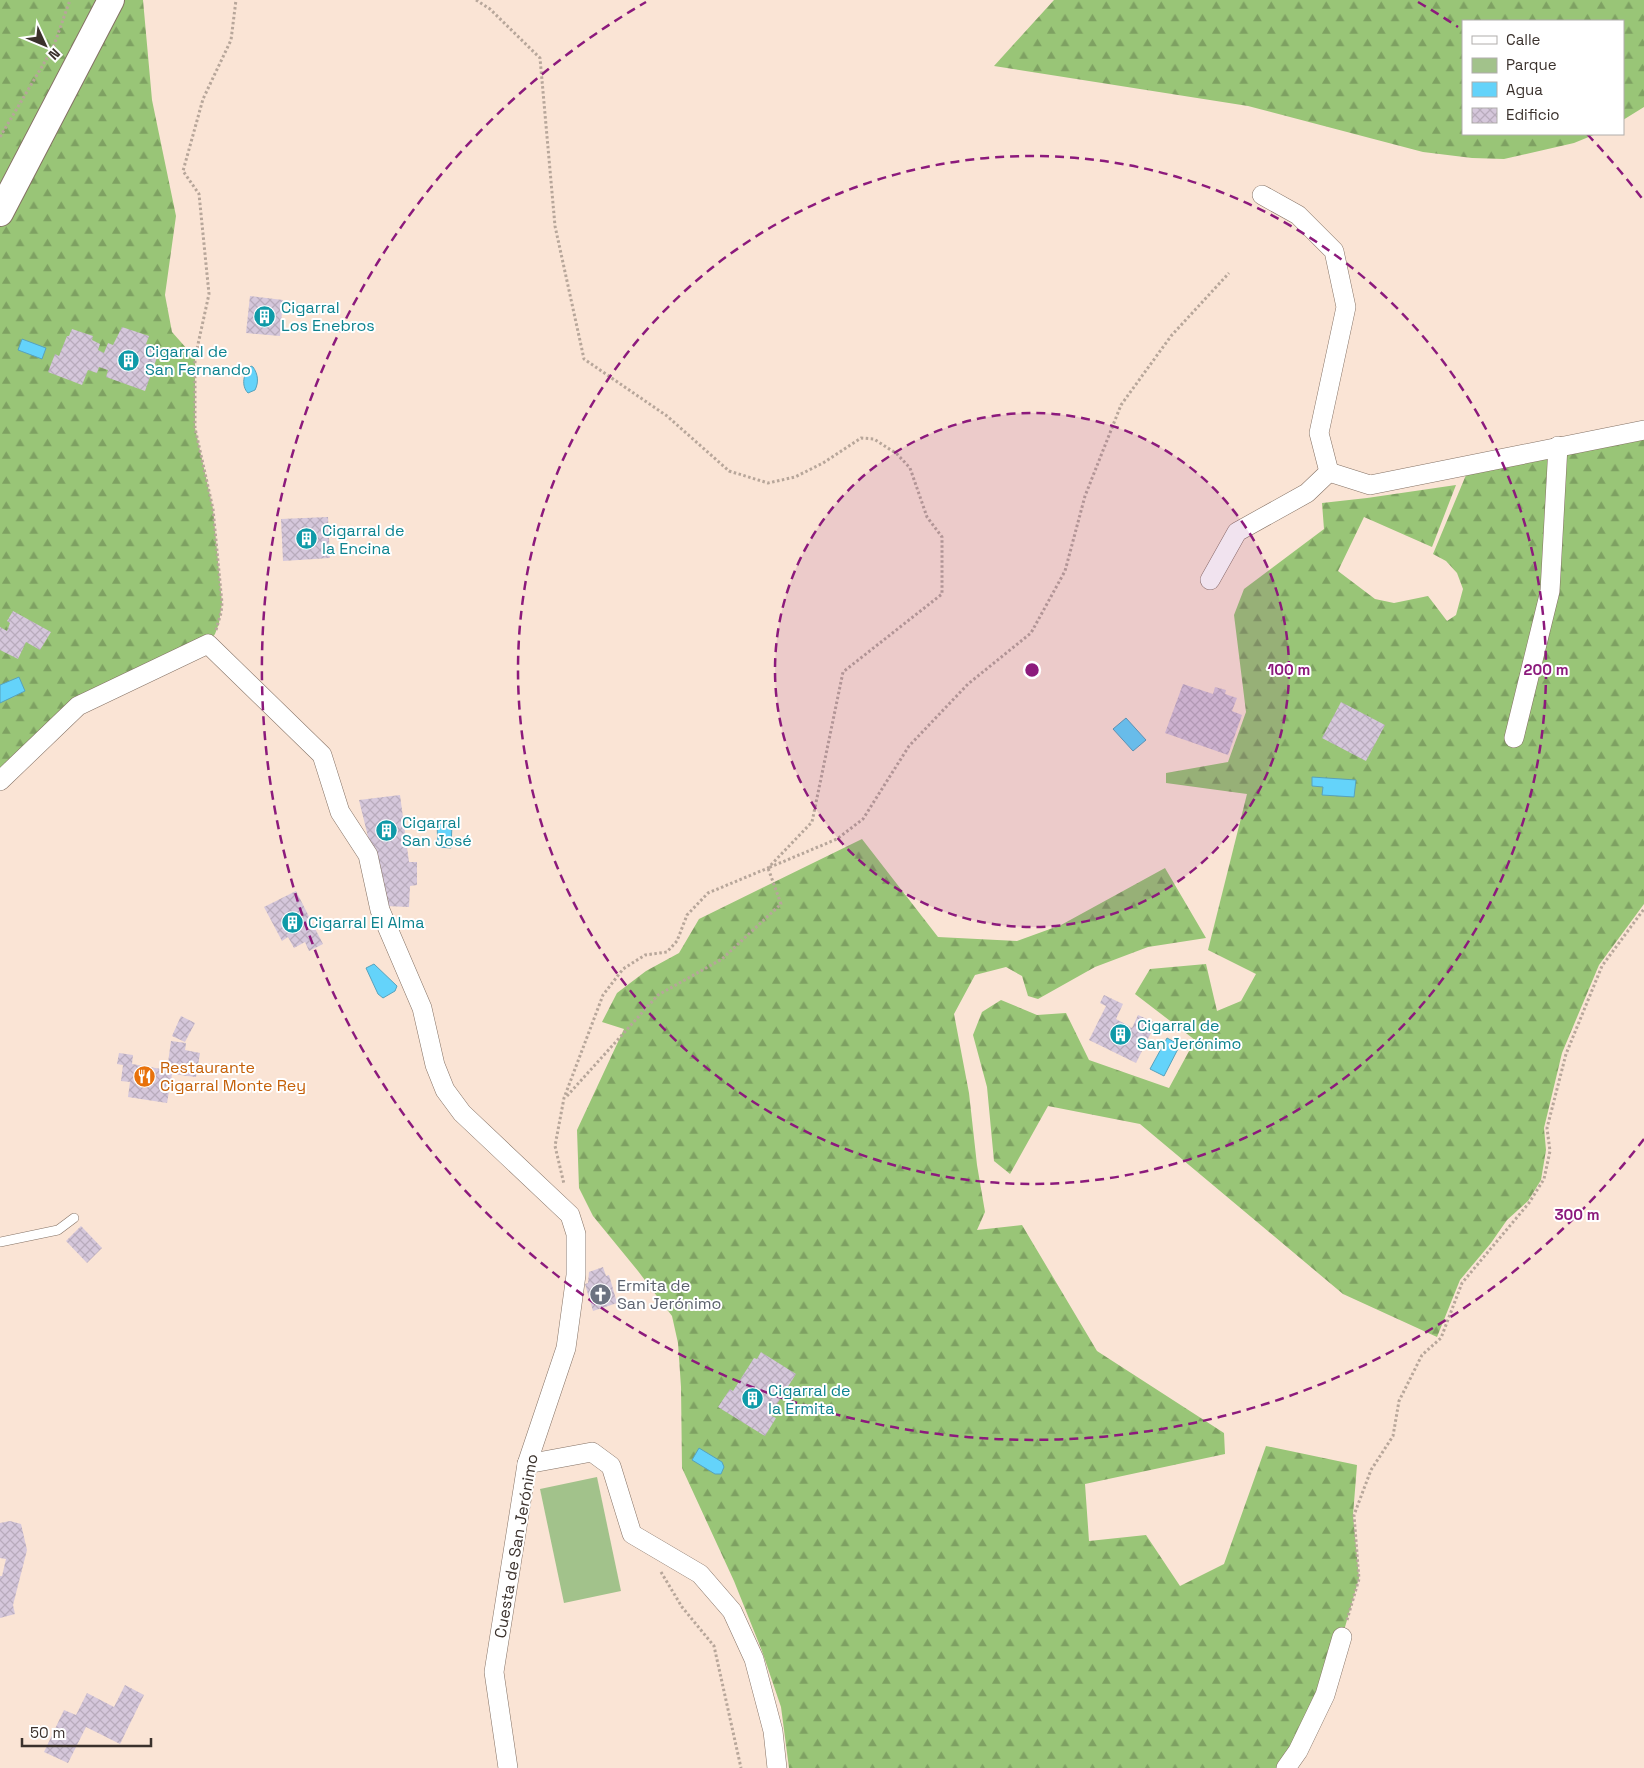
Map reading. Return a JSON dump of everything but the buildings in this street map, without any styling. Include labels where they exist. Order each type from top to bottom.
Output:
[{"type":"main road","points":[[0,213],[111,0]]},
{"type":"street","points":[[1262,196],[1298,215],[1334,251],[1346,307],[1319,433],[1329,472]]},
{"type":"street","points":[[1329,472],[1370,485],[1644,430]]},
{"type":"street","points":[[1514,738],[1550,591],[1558,446]]},
{"type":"street","points":[[1210,580],[1236,532],[1307,493],[1329,472]]},
{"type":"street","points":[[0,781],[78,706],[208,644],[322,755],[340,812],[368,855],[380,910],[422,1008],[436,1065],[445,1090],[462,1113],[570,1215]]},
{"type":"street","name":"Cuesta de San Jerónimo","points":[[508,1768],[494,1672],[527,1464],[566,1348],[576,1275],[576,1234],[570,1215]]},
{"type":"street","points":[[527,1464],[592,1452],[611,1466],[632,1534],[700,1574],[732,1611],[754,1659],[773,1731],[777,1768]]},
{"type":"street","points":[[1286,1768],[1298,1751],[1325,1695],[1342,1637]]},
{"type":"lane","points":[[0,1242],[58,1230],[74,1218]]},
{"type":"path","points":[[0,137],[53,48],[70,0]]},
{"type":"path","points":[[208,644],[215,634],[219,623],[222,603],[213,509],[195,428],[195,358],[208,294],[199,194],[183,171],[204,100],[231,40],[236,0]]},
{"type":"path","points":[[476,0],[490,9],[540,58],[555,226],[584,359],[667,416],[729,470],[768,483],[795,477],[824,463],[861,438],[874,439],[897,454],[910,468],[927,517],[942,537],[942,594],[843,672],[812,822],[768,868]]},
{"type":"path","points":[[570,1215],[555,1146],[564,1098],[603,994],[623,969],[645,955],[667,952],[677,942],[687,915],[708,893],[836,839],[863,819],[909,746],[968,684],[1031,633],[1065,571],[1086,496],[1121,405],[1171,336],[1229,273]]},
{"type":"path","points":[[564,1098],[658,996],[722,959],[781,904],[768,868]]},
{"type":"path","points":[[1342,1637],[1359,1579],[1354,1515],[1370,1470],[1393,1436],[1399,1401],[1422,1355],[1441,1338],[1462,1283],[1494,1246],[1511,1222],[1530,1203],[1544,1179],[1550,1151],[1547,1128],[1566,1054],[1602,966],[1644,909]]},
{"type":"path","points":[[641,1539],[682,1607],[714,1646],[741,1768]]},
{"type":"green space","points":[[0,0],[143,0],[152,100],[176,216],[165,295],[172,332],[195,358],[195,428],[213,509],[222,603],[219,623],[215,634],[208,644],[78,706],[0,781]]},
{"type":"green space","points":[[1054,0],[1644,0],[1644,107],[1624,119],[1624,20],[1462,20],[1462,135],[1594,135],[1574,143],[1504,159],[1472,158],[1423,152],[1248,106],[994,66]]},
{"type":"green space","points":[[1644,437],[1644,904],[1599,965],[1562,1053],[1544,1128],[1546,1150],[1541,1180],[1528,1201],[1507,1220],[1491,1243],[1460,1280],[1437,1337],[1343,1294],[1140,1124],[1048,1106],[1010,1174],[994,1161],[987,1087],[973,1035],[982,1012],[1001,1000],[1037,1015],[1066,1013],[1089,1060],[1169,1088],[1195,1040],[1135,994],[1150,969],[1206,964],[1217,1011],[1241,1001],[1256,974],[1208,950],[1247,794],[1166,783],[1166,773],[1228,762],[1246,712],[1234,615],[1244,589],[1324,529],[1322,503],[1456,485],[1432,547],[1364,517],[1338,571],[1375,599],[1394,603],[1428,596],[1447,621],[1456,615],[1463,589],[1457,573],[1446,561],[1433,554],[1466,475]]},
{"type":"green space","points":[[862,839],[938,937],[1017,941],[1061,925],[1165,868],[1206,938],[1148,947],[1095,967],[1038,999],[1028,996],[1022,976],[1006,967],[975,975],[954,1014],[969,1093],[977,1165],[985,1212],[977,1230],[1022,1225],[1097,1351],[1224,1433],[1225,1454],[1085,1484],[1089,1541],[1146,1535],[1180,1586],[1224,1564],[1266,1446],[1357,1465],[1353,1515],[1359,1578],[1339,1648],[1283,1768],[789,1768],[781,1707],[762,1651],[734,1581],[682,1468],[681,1387],[678,1343],[672,1316],[593,1216],[579,1188],[577,1130],[624,1029],[602,1022],[617,993],[646,971],[679,953],[699,919]]},
{"type":"green space","points":[[597,1477],[621,1591],[564,1603],[540,1489]]},
{"type":"water","points":[[22,339],[46,348],[42,359],[18,350]]},
{"type":"water","points":[[251,366],[256,372],[257,381],[255,390],[248,393],[244,387],[244,380],[246,372]]},
{"type":"water","points":[[19,677],[25,691],[0,703],[0,685]]},
{"type":"water","points":[[1126,718],[1146,740],[1133,751],[1113,729]]},
{"type":"water","points":[[1312,777],[1356,780],[1354,797],[1322,795],[1323,787],[1312,786]]},
{"type":"water","points":[[437,824],[452,824],[451,848],[438,847]]},
{"type":"water","points":[[374,964],[397,986],[395,991],[383,998],[378,994],[366,968]]},
{"type":"water","points":[[1167,1038],[1180,1045],[1164,1076],[1150,1069]]},
{"type":"water","points":[[699,1448],[722,1462],[724,1467],[721,1474],[715,1474],[692,1460]]},
{"type":"place","name":"Cigarral Los Enebros","points":[[265,316]]},
{"type":"place","name":"Cigarral de San Fernando","points":[[129,360]]},
{"type":"place","name":"Cigarral de la Encina","points":[[306,539]]},
{"type":"place","name":"Cigarral San José","points":[[386,831]]},
{"type":"place","name":"Cigarral El Alma","points":[[292,922]]},
{"type":"place","name":"Cigarral de San Jerónimo","points":[[1121,1034]]},
{"type":"place","name":"Restaurante Cigarral Monte Rey","points":[[144,1076]]},
{"type":"place","name":"Ermita de San Jerónimo","points":[[601,1294]]},
{"type":"place","name":"Cigarral de la Ermita","points":[[752,1399]]}]
